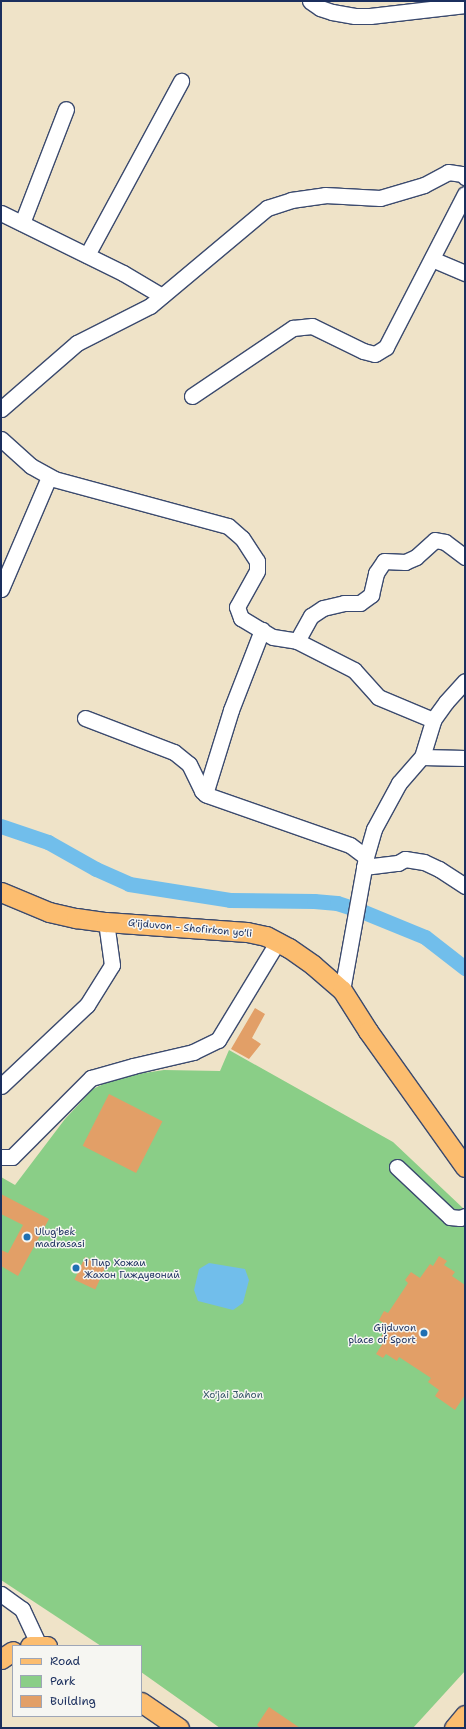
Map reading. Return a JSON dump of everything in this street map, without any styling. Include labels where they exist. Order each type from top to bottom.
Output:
[{"type":"main road","name":"G'ijduvon - Shofirkon yo'li","points":[[1,892],[49,912],[106,922],[247,932],[266,936],[278,941],[301,956],[342,990],[368,1032],[465,1167]]},
{"type":"main road","points":[[1,1659],[12,1652]]},
{"type":"main road","points":[[142,1703],[179,1728]]},
{"type":"main road","points":[[454,1728],[465,1715]]},
{"type":"street","points":[[310,1],[320,8],[332,12],[355,16],[370,16],[465,5]]},
{"type":"street","points":[[87,255],[181,81]]},
{"type":"street","points":[[22,223],[66,109]]},
{"type":"street","points":[[1,409],[77,343],[139,312],[162,296],[266,208],[291,200],[325,195],[380,198],[424,185],[448,172],[463,174],[465,177]]},
{"type":"street","points":[[192,396],[293,328],[312,326],[363,351],[375,354],[386,347],[465,194]]},
{"type":"street","points":[[1,213],[87,255],[162,296]]},
{"type":"street","points":[[432,258],[465,273]]},
{"type":"street","points":[[1,439],[31,466],[49,477],[228,526],[242,538],[257,561],[257,571],[237,607],[241,618],[273,637],[297,641],[354,670],[378,697],[433,720]]},
{"type":"street","points":[[1,589],[49,477]]},
{"type":"street","points":[[297,641],[311,616],[323,608],[344,603],[360,603],[371,595],[376,573],[384,561],[405,562],[416,557],[435,540],[445,542],[465,557]]},
{"type":"street","points":[[205,794],[231,710],[262,630]]},
{"type":"street","points":[[342,990],[365,862],[374,829],[399,784],[422,757],[433,720],[446,702],[465,681]]},
{"type":"street","points":[[85,718],[174,752],[188,764],[205,794],[350,846],[365,862],[398,863],[405,859],[424,862],[439,869],[465,886]]},
{"type":"street","points":[[422,757],[465,758]]},
{"type":"street","points":[[1,1086],[87,1005],[112,965],[106,922]]},
{"type":"street","points":[[1,1157],[12,1157],[91,1078],[101,1074],[193,1052],[218,1040],[278,941]]},
{"type":"street","points":[[398,1168],[450,1217],[460,1218],[465,1216]]},
{"type":"street","points":[[1,1594],[22,1609],[39,1645]]},
{"type":"green space","name":"Xo'jai Jahon","points":[[229,1050],[393,1142],[465,1210],[465,1671],[413,1728],[220,1728],[142,1673],[142,1645],[99,1645],[1,1580],[1,1177],[15,1185],[65,1119],[93,1089],[118,1077],[164,1070],[220,1071]]},
{"type":"water","points":[[209,1263],[245,1269],[249,1280],[243,1303],[233,1310],[198,1301],[194,1290],[199,1269]]},
{"type":"building","points":[[255,1008],[265,1014],[252,1038],[261,1044],[249,1059],[231,1049]]},
{"type":"building","points":[[109,1094],[162,1121],[136,1173],[83,1146]]},
{"type":"building","name":"Ulug'bek madrasasi","points":[[1,1194],[49,1219],[18,1276],[1,1266],[1,1250],[8,1253],[23,1225],[1,1214]]},
{"type":"building","name":"Gijduvon place of Sport","points":[[439,1256],[447,1261],[444,1265],[455,1272],[452,1276],[465,1285],[465,1395],[455,1410],[435,1396],[439,1390],[428,1382],[431,1378],[399,1357],[397,1361],[386,1354],[383,1358],[376,1354],[383,1343],[379,1340],[388,1326],[379,1320],[384,1311],[388,1313],[408,1283],[405,1280],[411,1272],[420,1278],[430,1264],[433,1266]]},
{"type":"building","points":[[85,1257],[106,1267],[95,1289],[74,1280]]},
{"type":"building","points":[[269,1707],[300,1728],[260,1728],[257,1725]]},
{"type":"waterway","points":[[1,826],[48,842],[96,869],[129,884],[230,900],[314,901],[337,903],[359,910],[425,937],[465,968]]},
{"type":"place","name":"Ulug'bek madrasasi","points":[[27,1237]]},
{"type":"place","name":"1 Пир Хожаи Жахон Гиждувоний","points":[[76,1268]]},
{"type":"place","name":"Gijduvon place of Sport","points":[[424,1333]]}]
